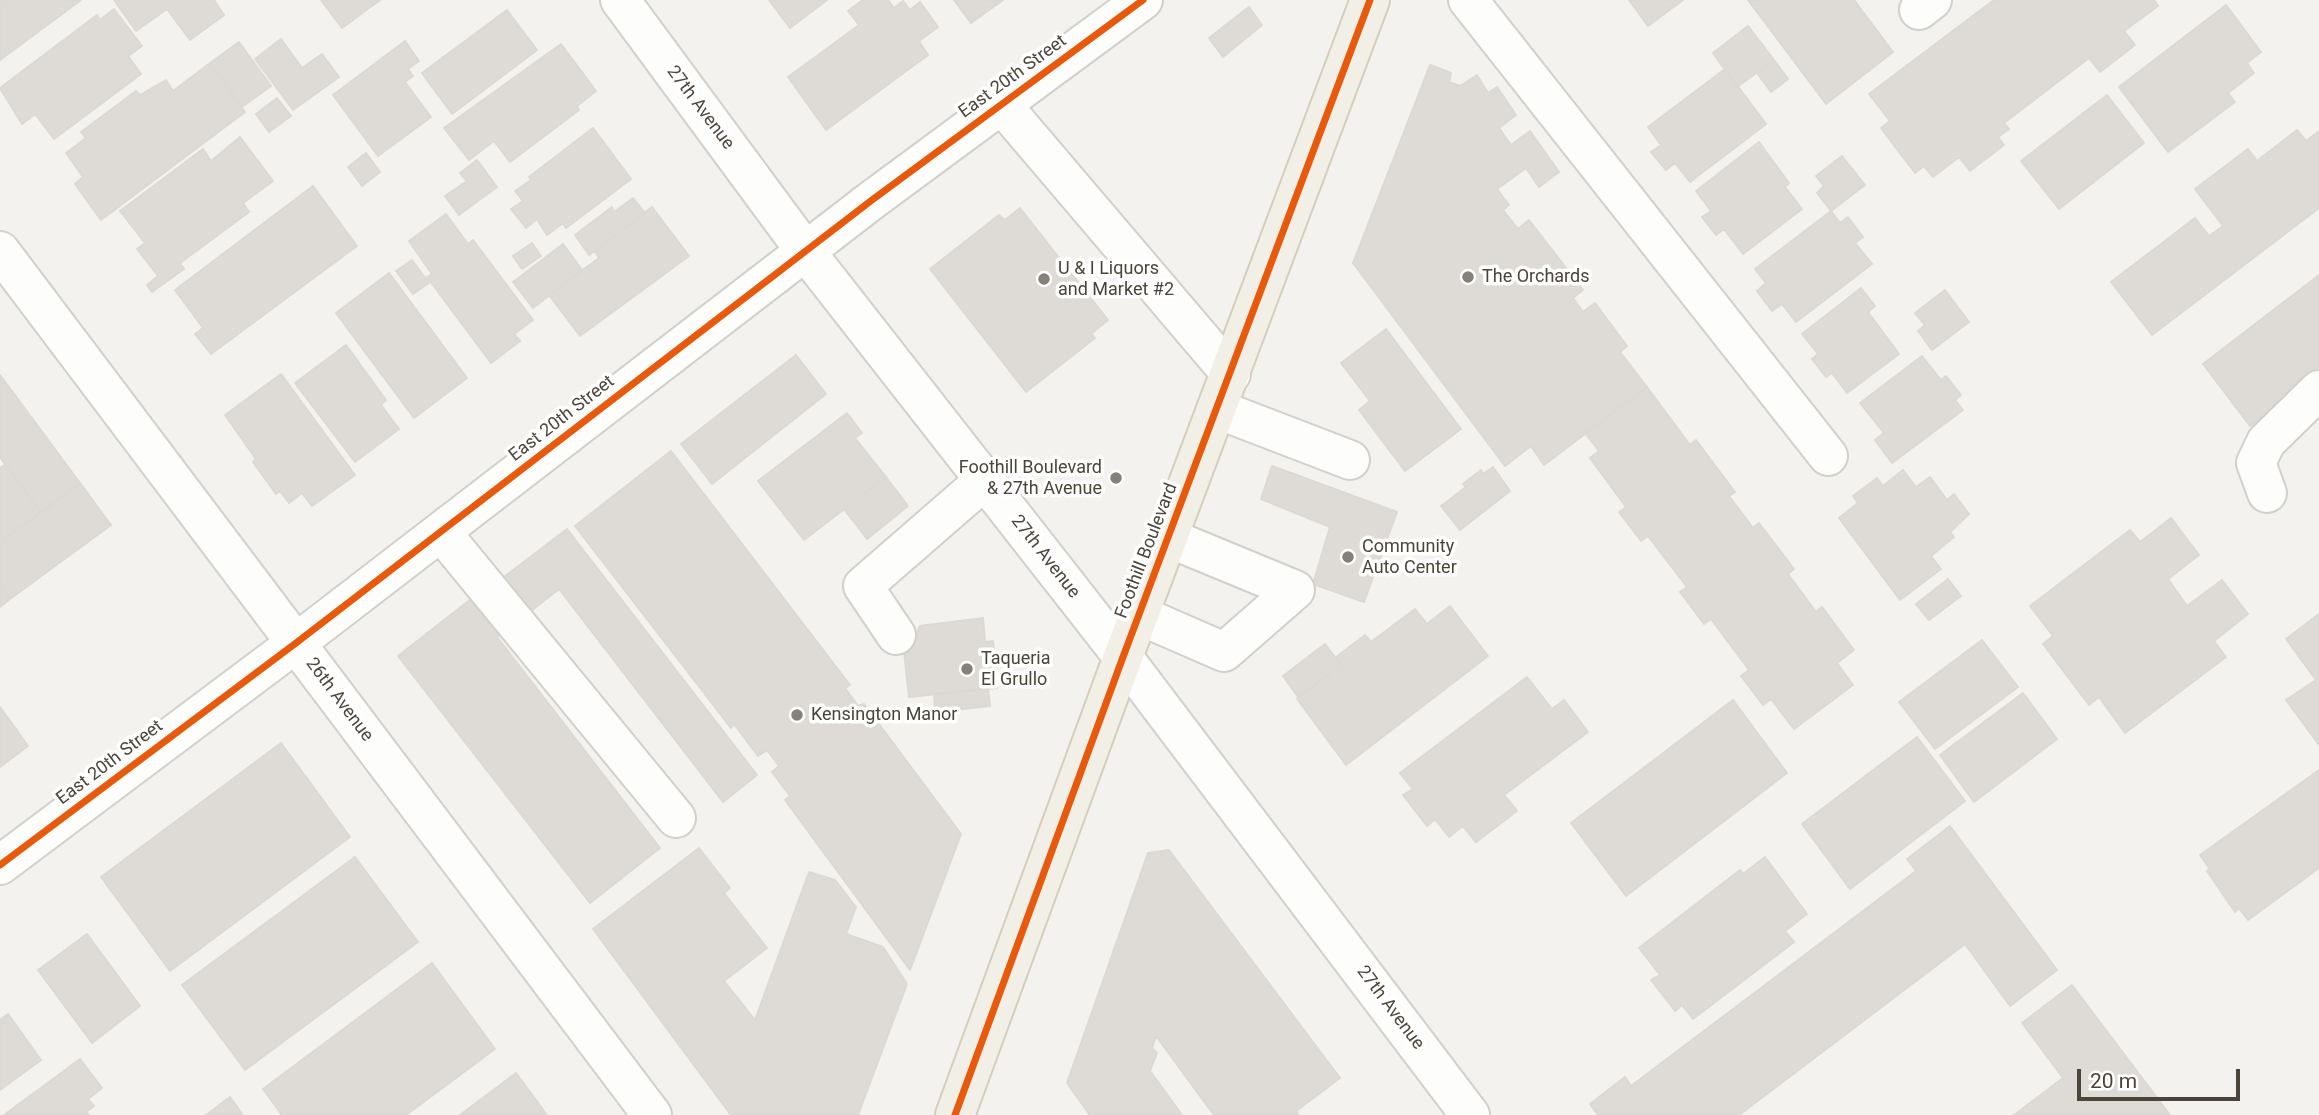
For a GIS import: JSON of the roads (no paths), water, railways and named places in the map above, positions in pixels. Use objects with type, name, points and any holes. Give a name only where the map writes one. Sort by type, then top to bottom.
[{"type":"main road","name":"Foothill Boulevard","points":[[955,1115],[1123,657],[1370,0]]},
{"type":"street","name":"27th Avenue","points":[[620,0],[806,252],[1123,657],[1470,1115]]},
{"type":"street","name":"East 20th Street","points":[[0,865],[296,643],[806,252],[1143,0]]},
{"type":"street","points":[[1468,0],[1828,456]]},
{"type":"street","points":[[1002,105],[1231,374]]},
{"type":"street","name":"26th Avenue","points":[[0,251],[652,1115]]},
{"type":"street","points":[[2267,493],[2256,463],[2266,442],[2319,390]]},
{"type":"street","points":[[1217,410],[1350,460]]},
{"type":"street","points":[[896,635],[863,586],[985,480]]},
{"type":"street","points":[[441,532],[676,818]]},
{"type":"street","points":[[1139,615],[1224,652],[1295,590],[1169,538]]},
{"type":"place","name":"The Orchards","points":[[1468,277]]},
{"type":"place","name":"U & I Liquors and Market #2","points":[[1044,279]]},
{"type":"place","name":"Foothill Boulevard & 27th Avenue","points":[[1116,478]]},
{"type":"place","name":"Community Auto Center","points":[[1348,557]]},
{"type":"place","name":"Taqueria El Grullo","points":[[967,669]]},
{"type":"place","name":"Kensington Manor","points":[[797,715]]}]
